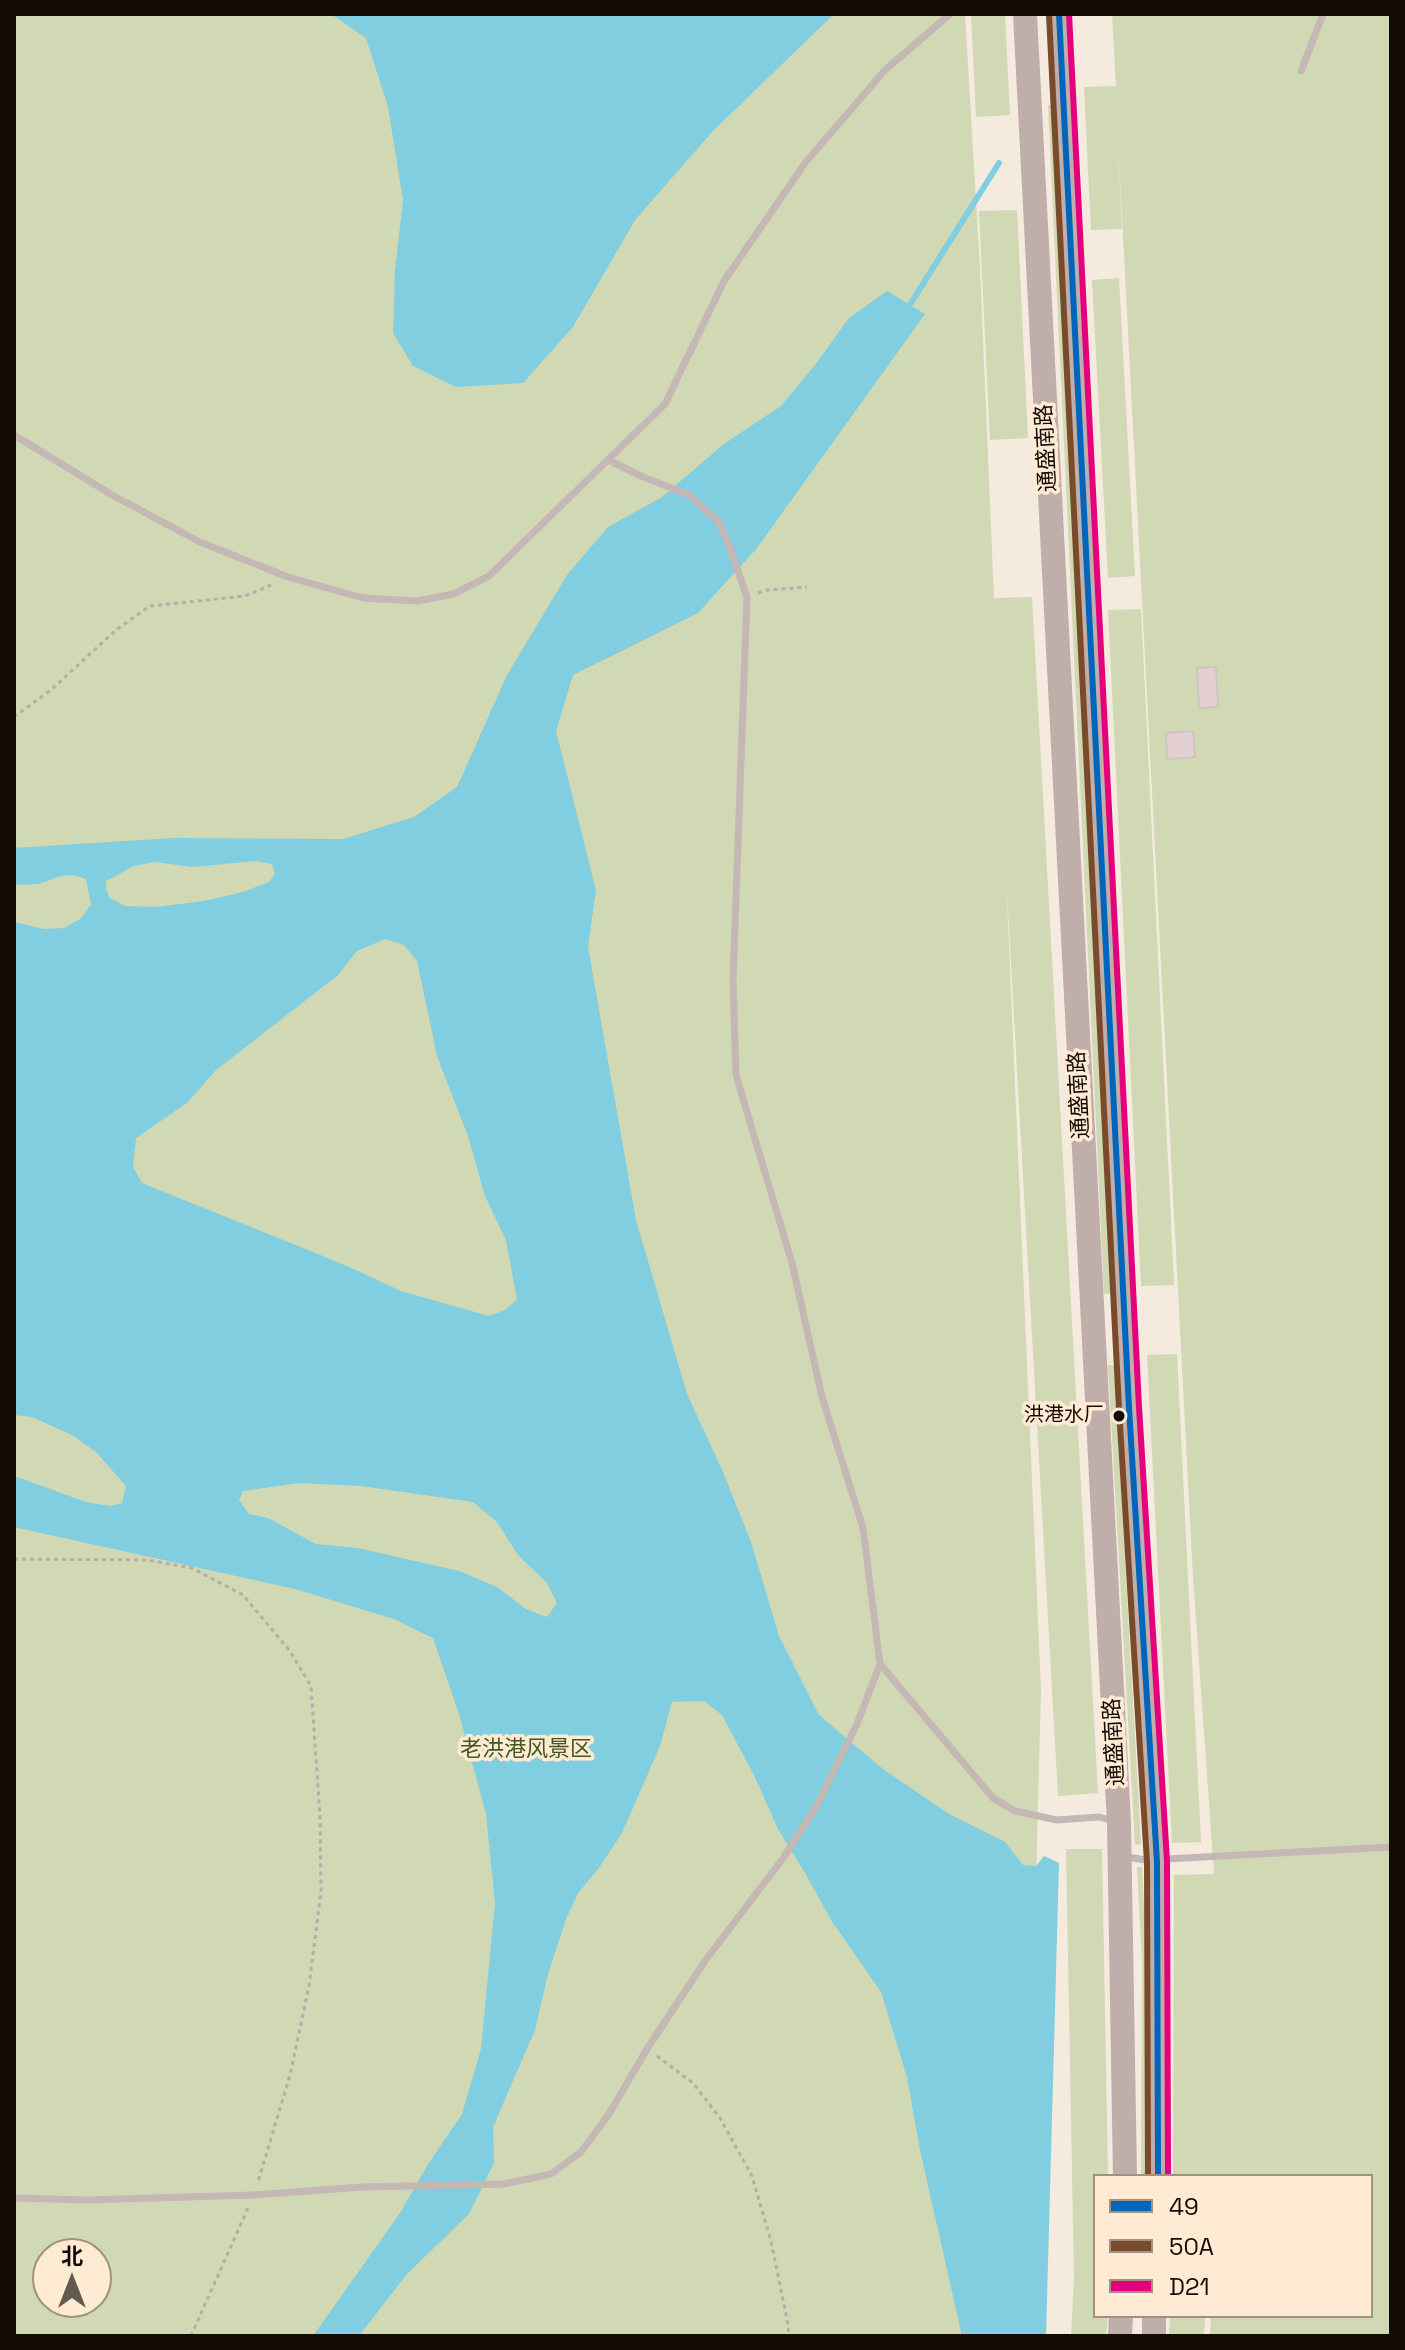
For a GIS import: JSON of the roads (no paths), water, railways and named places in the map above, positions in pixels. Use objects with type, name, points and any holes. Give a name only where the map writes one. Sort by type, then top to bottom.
[{"type":"main road","name":"通盛南路","points":[[1025,14],[1119,1823],[1125,2174]]},
{"type":"main road","name":"通盛南路","points":[[1059,14],[1129,1408],[1157,1862],[1158,2174]]},
{"type":"lane","points":[[14,435],[114,496],[200,542],[288,577],[363,598],[418,601],[453,594],[489,576],[665,404],[724,281],[805,163],[885,70],[950,14]]},
{"type":"lane","points":[[1301,71],[1323,14]]},
{"type":"lane","points":[[14,2198],[86,2200],[504,2184],[551,2174],[581,2152],[609,2114],[705,1961],[784,1857],[817,1805],[857,1724],[880,1664],[863,1528],[822,1397],[792,1263],[736,1075],[733,980],[747,597],[718,521],[689,495],[608,460]]},
{"type":"lane","points":[[880,1664],[993,1798],[1015,1811],[1057,1820],[1099,1817],[1119,1823]]},
{"type":"lane","points":[[1120,1856],[1157,1862],[1166,1859],[1391,1847]]},
{"type":"water","points":[[331,14],[834,14],[712,132],[635,220],[573,327],[523,383],[456,387],[413,366],[393,333],[395,271],[403,200],[388,107],[366,38]]},
{"type":"water","points":[[887,291],[925,314],[757,548],[698,613],[573,675],[556,731],[596,890],[588,947],[636,1220],[687,1394],[751,1542],[779,1636],[819,1715],[883,1769],[949,1814],[1005,1842],[1023,1865],[1036,1866],[1044,1856],[1059,1863],[1046,2336],[962,2336],[920,2150],[907,2077],[881,1992],[831,1920],[778,1829],[722,1715],[704,1701],[672,1702],[660,1746],[622,1833],[578,1893],[566,1919],[548,1974],[535,2030],[493,2127],[494,2163],[469,2214],[406,2275],[359,2336],[313,2336],[400,2213],[462,2114],[481,2049],[495,1903],[486,1814],[459,1714],[433,1638],[394,1619],[295,1589],[14,1527],[14,1476],[86,1502],[110,1506],[122,1503],[126,1486],[96,1452],[72,1435],[32,1417],[14,1415],[14,922],[44,929],[64,928],[80,919],[91,905],[86,879],[74,875],[60,876],[39,884],[14,885],[14,848],[173,838],[343,839],[414,817],[457,787],[507,675],[567,575],[608,527],[662,497],[724,444],[781,406],[849,318]],"holes":[[[255,861],[272,864],[275,874],[269,882],[204,901],[157,907],[125,906],[110,898],[106,889],[106,881],[134,866],[155,862],[193,867]],[[385,939],[404,945],[417,961],[437,1056],[468,1136],[485,1196],[506,1240],[517,1300],[505,1310],[489,1316],[401,1291],[345,1265],[142,1183],[133,1167],[136,1138],[188,1102],[215,1071],[338,975],[357,951]],[[299,1483],[361,1486],[473,1502],[497,1522],[518,1555],[547,1583],[557,1603],[547,1617],[526,1609],[497,1587],[459,1571],[358,1548],[316,1544],[268,1518],[249,1514],[239,1500],[243,1491]]]},
{"type":"waterway","points":[[911,303],[999,163]]},
{"type":"place","name":"洪港水厂","points":[[1119,1416]]},
{"type":"park label","name":"老洪港风景区","points":[[526,1750]]}]
